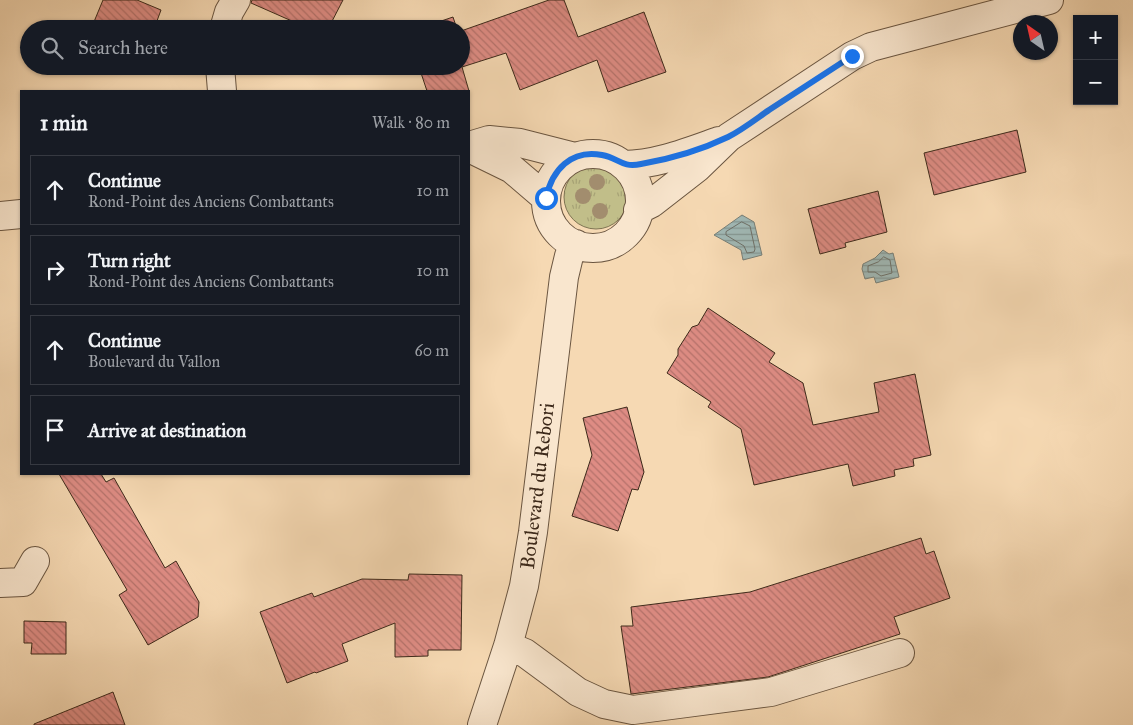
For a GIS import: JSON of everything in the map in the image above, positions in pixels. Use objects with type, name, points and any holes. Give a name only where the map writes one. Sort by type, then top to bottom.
[{"type":"street","points":[[227,20],[236,0]]},
{"type":"street","points":[[638,210],[652,203],[697,168],[729,137],[852,56],[871,47],[1049,0]]},
{"type":"street","points":[[221,75],[222,90]]},
{"type":"street","points":[[623,165],[639,165],[684,154],[729,137]]},
{"type":"street","points":[[470,147],[488,140],[520,142],[575,157]]},
{"type":"street","points":[[470,148],[512,169],[546,198]]},
{"type":"street","points":[[587,154],[600,154],[612,158],[623,165],[632,174],[640,198],[632,225],[622,238],[608,245],[591,248],[576,244],[563,237],[553,226],[547,213],[546,198],[548,185],[555,173],[575,157],[587,154]]},
{"type":"street","points":[[0,216],[20,214]]},
{"type":"street","name":"Boulevard du Rebori","points":[[482,725],[508,646],[524,586],[532,541],[564,277],[569,256],[576,244]]},
{"type":"street","points":[[0,583],[23,582],[34,561]]},
{"type":"street","points":[[508,646],[525,653],[578,692],[604,704],[634,710],[771,692],[900,653]]},
{"type":"green space","points":[[596,165],[614,170],[619,174],[623,179],[628,197],[623,215],[619,220],[614,224],[596,229],[578,224],[573,220],[569,215],[564,197],[569,179],[573,174],[578,170]]},
{"type":"water","points":[[742,215],[754,222],[762,255],[743,260],[741,250],[714,235]]},
{"type":"water","points":[[883,250],[889,254],[893,253],[899,277],[876,283],[874,277],[865,279],[862,269],[863,264],[875,258]]},
{"type":"building","points":[[103,0],[137,0],[161,10],[157,20],[95,20]]},
{"type":"building","points":[[252,0],[343,0],[333,20],[290,20],[251,3]]},
{"type":"building","points":[[549,0],[564,0],[578,37],[644,12],[666,72],[608,92],[597,60],[520,90],[506,53],[470,64],[470,28]]},
{"type":"building","points":[[422,75],[464,75],[469,90],[427,90]]},
{"type":"building","points":[[1017,130],[1026,172],[934,195],[924,153]]},
{"type":"building","points":[[878,191],[887,232],[845,243],[846,247],[820,254],[808,209]]},
{"type":"building","points":[[708,308],[775,353],[769,362],[803,383],[813,425],[879,412],[874,383],[915,374],[931,455],[913,459],[914,466],[894,470],[895,476],[853,486],[848,464],[754,485],[741,429],[708,407],[711,402],[667,373],[678,355],[678,349],[692,327],[698,325]]},
{"type":"building","points":[[627,407],[644,472],[638,490],[632,489],[618,531],[572,516],[592,455],[583,418]]},
{"type":"building","points":[[60,475],[102,475],[106,482],[114,478],[165,568],[176,561],[199,602],[198,617],[148,645],[119,595],[127,590]]},
{"type":"building","points":[[921,538],[926,554],[934,551],[950,598],[894,617],[900,634],[768,677],[631,694],[621,626],[633,626],[631,607],[750,592]]},
{"type":"building","points":[[409,574],[462,575],[461,650],[428,650],[428,656],[395,657],[395,623],[342,644],[348,661],[287,683],[260,612],[312,593],[314,597],[362,579],[408,580]]},
{"type":"building","points":[[24,621],[66,622],[66,654],[31,654],[32,643],[24,643]]},
{"type":"building","points":[[113,692],[125,725],[34,725],[34,724]]},
{"type":"route","points":[[546,198],[548,185],[555,173],[575,157],[587,154],[600,154],[612,158],[623,165],[639,165],[684,154],[729,137],[852,56]]}]
